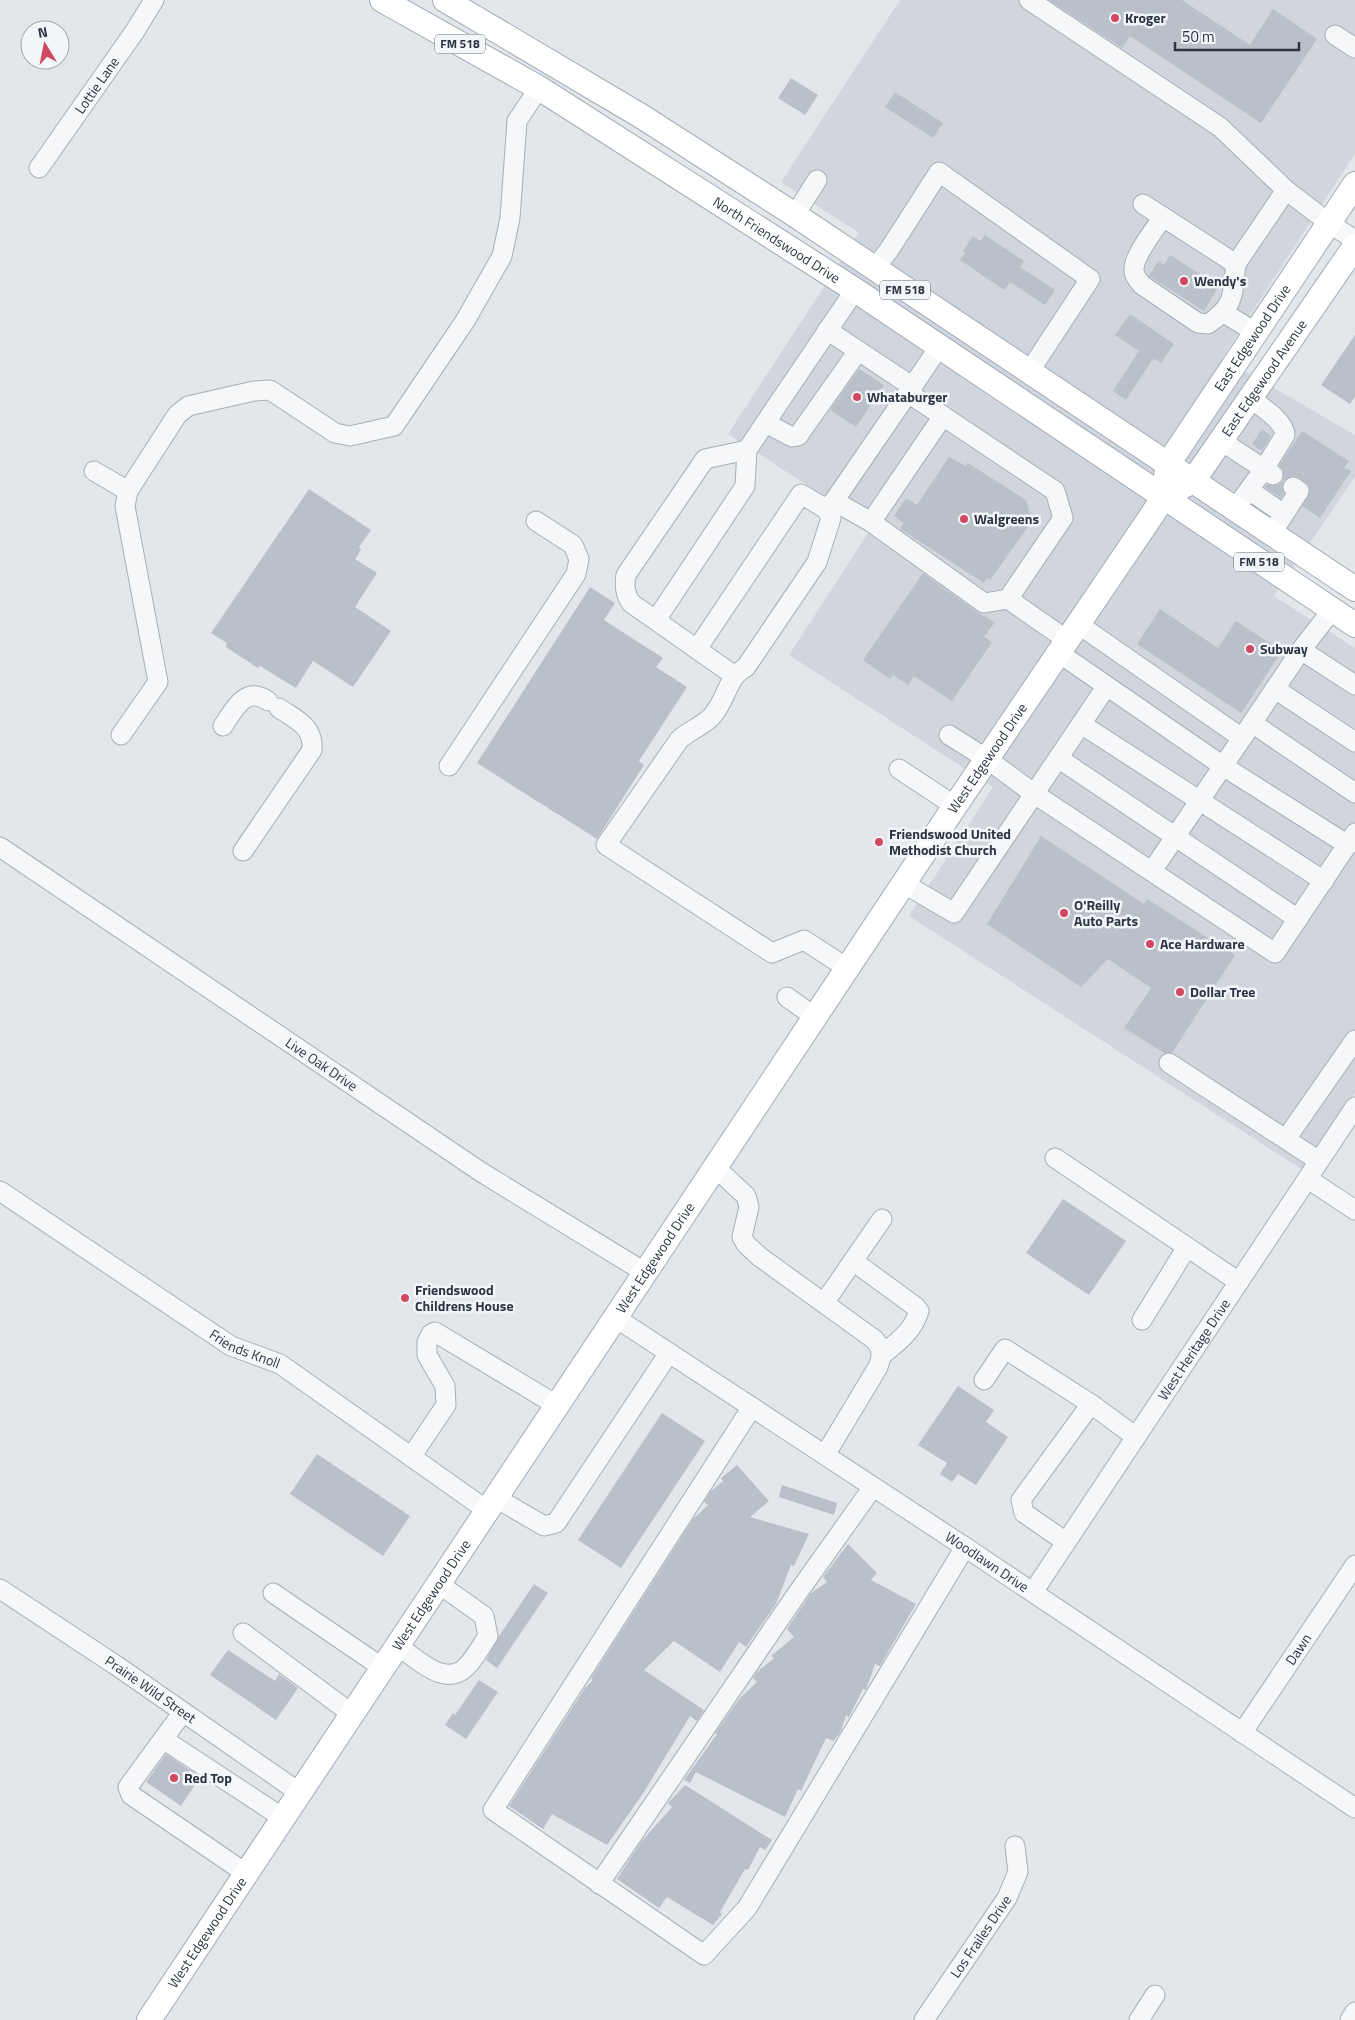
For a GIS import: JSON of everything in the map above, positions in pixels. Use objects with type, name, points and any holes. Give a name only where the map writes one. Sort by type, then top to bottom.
[{"type":"main road","name":"North Friendswood Drive","points":[[382,0],[539,88],[855,290],[1163,498]]},
{"type":"main road","name":"FM 518","points":[[445,0],[641,116],[795,215],[1193,481],[1242,499],[1278,524],[1355,588]]},
{"type":"main road","points":[[539,88],[555,64]]},
{"type":"main road","name":"East Edgewood Drive","points":[[1163,498],[1168,464],[1355,184]]},
{"type":"main road","name":"East Edgewood Avenue","points":[[1163,498],[1193,481],[1355,246]]},
{"type":"main road","points":[[855,290],[874,269]]},
{"type":"main road","name":"FM 518","points":[[1163,498],[1355,625]]},
{"type":"main road","name":"West Edgewood Drive","points":[[149,2020],[816,1018],[847,968],[1163,498]]},
{"type":"street","name":"Lottie Lane","points":[[39,168],[135,31],[154,0]]},
{"type":"street","points":[[1029,0],[1220,127],[1286,190],[1355,240]]},
{"type":"street","points":[[1335,35],[1355,48]]},
{"type":"street","points":[[121,735],[158,682],[125,506],[128,491],[177,415],[188,406],[254,391],[270,390],[335,433],[350,436],[394,426],[465,321],[502,256],[510,218],[516,121],[539,88]]},
{"type":"street","points":[[874,269],[890,250],[939,172],[1090,279],[1029,372]]},
{"type":"street","points":[[795,215],[817,180]]},
{"type":"street","points":[[1163,217],[1137,258],[1134,268],[1136,278],[1142,285],[1198,323],[1208,324],[1224,313],[1234,292],[1236,264],[1286,190]]},
{"type":"street","points":[[1143,204],[1236,264]]},
{"type":"street","points":[[656,620],[745,486],[747,450],[855,290]]},
{"type":"street","points":[[1224,313],[1255,332]]},
{"type":"street","points":[[697,649],[801,494],[871,522],[984,603],[1008,598],[1063,518],[1055,491],[943,416],[911,390],[827,330]]},
{"type":"street","points":[[847,968],[804,940],[772,953],[606,844],[678,740],[714,714],[734,676],[746,668],[817,562],[831,518],[830,505],[939,347]]},
{"type":"street","points":[[766,423],[792,437],[798,436],[858,351]]},
{"type":"street","points":[[1242,499],[1269,472],[1283,440],[1285,430],[1278,421],[1250,398]]},
{"type":"street","points":[[871,522],[943,416]]},
{"type":"street","points":[[1220,440],[1269,472]]},
{"type":"street","points":[[734,676],[631,603],[627,597],[624,585],[626,575],[705,459],[747,450]]},
{"type":"street","points":[[94,471],[128,491]]},
{"type":"street","points":[[1278,524],[1299,491],[1294,487]]},
{"type":"street","points":[[449,766],[576,574],[580,559],[573,545],[536,521]]},
{"type":"street","points":[[1008,598],[1068,639],[1247,731],[1355,793]]},
{"type":"street","points":[[1152,871],[1301,650],[1332,610]]},
{"type":"street","points":[[949,735],[1275,953],[1351,839],[1223,766],[1106,688],[1068,639]]},
{"type":"street","points":[[1301,650],[1355,685]]},
{"type":"street","points":[[904,883],[954,913],[1106,688]]},
{"type":"street","points":[[1275,689],[1355,742]]},
{"type":"street","points":[[223,726],[239,701],[247,697],[257,697],[274,705],[306,726],[313,742],[312,750],[243,851]]},
{"type":"street","points":[[1081,724],[1324,880]]},
{"type":"street","points":[[1058,758],[1298,919]]},
{"type":"street","points":[[899,769],[955,806]]},
{"type":"street","name":"Live Oak Drive","points":[[0,847],[481,1172],[646,1273]]},
{"type":"street","points":[[787,997],[816,1018]]},
{"type":"street","points":[[1286,1139],[1355,1040]]},
{"type":"street","points":[[1169,1064],[1319,1161]]},
{"type":"street","name":"West Heritage Drive","points":[[1033,1592],[1355,1107]]},
{"type":"street","points":[[1055,1158],[1239,1282]]},
{"type":"street","points":[[716,1168],[746,1196],[749,1207],[742,1237],[746,1244],[760,1257],[875,1340],[880,1345],[882,1355]]},
{"type":"street","points":[[1308,1179],[1355,1210]]},
{"type":"street","name":"Friends Knoll","points":[[0,1191],[231,1346],[280,1364],[411,1457],[492,1504],[544,1526],[556,1523],[669,1353]]},
{"type":"street","points":[[824,1303],[882,1219]]},
{"type":"street","points":[[1142,1320],[1187,1247]]},
{"type":"street","points":[[825,1456],[869,1385],[882,1355],[903,1338],[916,1322],[919,1312],[916,1307],[853,1261]]},
{"type":"street","name":"Woodlawn Drive","points":[[616,1318],[1033,1592],[1355,1808]]},
{"type":"street","points":[[411,1457],[446,1405],[445,1386],[427,1355],[427,1342],[431,1334],[435,1332],[558,1406]]},
{"type":"street","points":[[984,1380],[1005,1349],[1091,1404],[1136,1437]]},
{"type":"street","points":[[1066,1542],[1024,1513],[1021,1500],[1091,1404]]},
{"type":"street","points":[[752,1408],[493,1810],[704,1955],[747,1908],[965,1547]]},
{"type":"street","points":[[599,1884],[789,1606],[873,1487]]},
{"type":"street","name":"Dawn","points":[[1242,1733],[1355,1565]]},
{"type":"street","points":[[398,1646],[441,1675],[454,1676],[472,1660],[488,1636],[484,1616],[439,1584]]},
{"type":"street","name":"Prairie Wild Street","points":[[0,1589],[300,1793]]},
{"type":"street","points":[[273,1593],[383,1668]]},
{"type":"street","points":[[242,1633],[352,1714]]},
{"type":"street","points":[[183,1712],[128,1787],[131,1795],[246,1874]]},
{"type":"street","points":[[164,1739],[283,1818]]},
{"type":"street","name":"Los Frailes Drive","points":[[924,2020],[1007,1898],[1018,1872],[1015,1846]]},
{"type":"street","points":[[1139,2020],[1155,1996]]},
{"type":"street","points":[[1350,2020],[1355,2012]]},
{"type":"shaded area","points":[[900,0],[1355,0],[1355,154],[1222,358],[1355,435],[1355,477],[1274,596],[1355,648],[1355,1093],[1304,1171],[909,916],[993,787],[789,655],[872,527],[728,434],[859,233],[781,182]]},
{"type":"building","points":[[1049,0],[1182,0],[1250,45],[1273,9],[1317,39],[1261,123],[1130,36],[1122,48]]},
{"type":"building","points":[[791,78],[818,95],[805,115],[778,98]]},
{"type":"building","points":[[895,92],[943,123],[933,138],[885,107]]},
{"type":"building","points":[[985,235],[1024,261],[1020,267],[1055,290],[1045,305],[1010,282],[1004,290],[960,260],[965,253],[963,251],[973,236],[980,241]]},
{"type":"building","name":"Wendy's","points":[[1170,255],[1219,286],[1204,311],[1149,276],[1158,261],[1164,265]]},
{"type":"building","points":[[1130,314],[1174,344],[1161,363],[1155,359],[1152,360],[1126,400],[1113,391],[1139,351],[1115,335]]},
{"type":"building","points":[[1355,335],[1355,397],[1350,404],[1321,385]]},
{"type":"building","name":"Whataburger","points":[[859,369],[884,385],[856,427],[830,410]]},
{"type":"building","points":[[1262,429],[1271,436],[1262,451],[1252,444]]},
{"type":"building","points":[[1302,431],[1349,461],[1344,468],[1351,471],[1320,518],[1302,506],[1310,491],[1309,486],[1299,478],[1293,476],[1284,480],[1282,487],[1284,493],[1281,498],[1265,487],[1267,485],[1278,485],[1283,481],[1283,470],[1279,466]]},
{"type":"building","name":"Walgreens","points":[[949,457],[966,466],[968,463],[1026,500],[1032,521],[990,580],[988,578],[984,583],[900,529],[904,523],[894,516],[906,498],[917,505]]},
{"type":"building","points":[[309,489],[371,530],[359,547],[361,550],[355,559],[377,573],[355,607],[391,631],[353,687],[313,661],[296,688],[260,666],[258,668],[226,647],[227,643],[211,633]]},
{"type":"building","points":[[923,573],[977,612],[995,622],[984,637],[992,642],[952,701],[914,676],[908,685],[893,675],[890,679],[863,660]]},
{"type":"building","points":[[590,587],[615,603],[604,620],[663,658],[656,667],[687,687],[639,761],[644,765],[597,839],[477,763]]},
{"type":"building","points":[[1160,609],[1218,648],[1236,621],[1282,651],[1241,713],[1137,644]]},
{"type":"building","points":[[1041,836],[1144,904],[1147,899],[1235,955],[1172,1053],[1164,1053],[1124,1028],[1151,988],[1108,959],[1081,987],[987,924]]},
{"type":"building","points":[[1063,1199],[1126,1241],[1089,1295],[1026,1253]]},
{"type":"building","points":[[958,1386],[994,1410],[986,1422],[1008,1437],[976,1485],[958,1474],[952,1482],[940,1474],[947,1463],[918,1445]]},
{"type":"building","points":[[662,1413],[705,1441],[621,1568],[578,1540]]},
{"type":"building","points":[[317,1454],[410,1516],[383,1556],[290,1494]]},
{"type":"building","points":[[737,1465],[769,1501],[750,1517],[809,1534],[794,1566],[791,1565],[776,1604],[746,1647],[739,1642],[720,1672],[674,1641],[644,1670],[704,1710],[697,1721],[690,1716],[644,1792],[607,1845],[552,1814],[543,1829],[509,1806],[585,1688],[593,1680],[591,1678],[693,1519],[708,1505],[704,1502],[710,1492],[723,1481],[721,1478]]},
{"type":"building","points":[[782,1485],[837,1503],[834,1515],[779,1497]]},
{"type":"building","points":[[848,1544],[877,1573],[871,1580],[916,1604],[880,1666],[875,1664],[866,1690],[863,1689],[849,1717],[846,1715],[841,1731],[834,1741],[826,1738],[801,1791],[798,1789],[785,1817],[696,1772],[690,1783],[684,1780],[740,1698],[757,1682],[753,1678],[757,1672],[774,1658],[771,1656],[794,1637],[787,1629],[811,1593],[827,1582],[823,1577]]},
{"type":"building","points":[[534,1584],[548,1593],[497,1668],[486,1660],[499,1636]]},
{"type":"building","points":[[228,1650],[275,1681],[279,1674],[298,1688],[276,1720],[210,1675]]},
{"type":"building","points":[[479,1680],[498,1692],[466,1739],[445,1725],[453,1713],[455,1715]]},
{"type":"building","name":"Red Top","points":[[166,1754],[200,1777],[181,1806],[146,1782]]},
{"type":"building","points":[[685,1785],[772,1840],[765,1850],[760,1847],[748,1870],[745,1869],[720,1912],[722,1914],[713,1925],[667,1897],[659,1908],[617,1879],[641,1842],[672,1807],[668,1803]]},
{"type":"place","name":"Kroger","points":[[1115,18]]},
{"type":"place","name":"Wendy's","points":[[1184,281]]},
{"type":"place","name":"Whataburger","points":[[857,397]]},
{"type":"place","name":"Walgreens","points":[[964,519]]},
{"type":"place","name":"Subway","points":[[1250,649]]},
{"type":"place","name":"Friendswood United Methodist Church","points":[[879,842]]},
{"type":"place","name":"O'Reilly Auto Parts","points":[[1064,913]]},
{"type":"place","name":"Ace Hardware","points":[[1150,944]]},
{"type":"place","name":"Dollar Tree","points":[[1180,992]]},
{"type":"place","name":"Friendswood Childrens House","points":[[405,1298]]},
{"type":"place","name":"Red Top","points":[[174,1778]]}]
